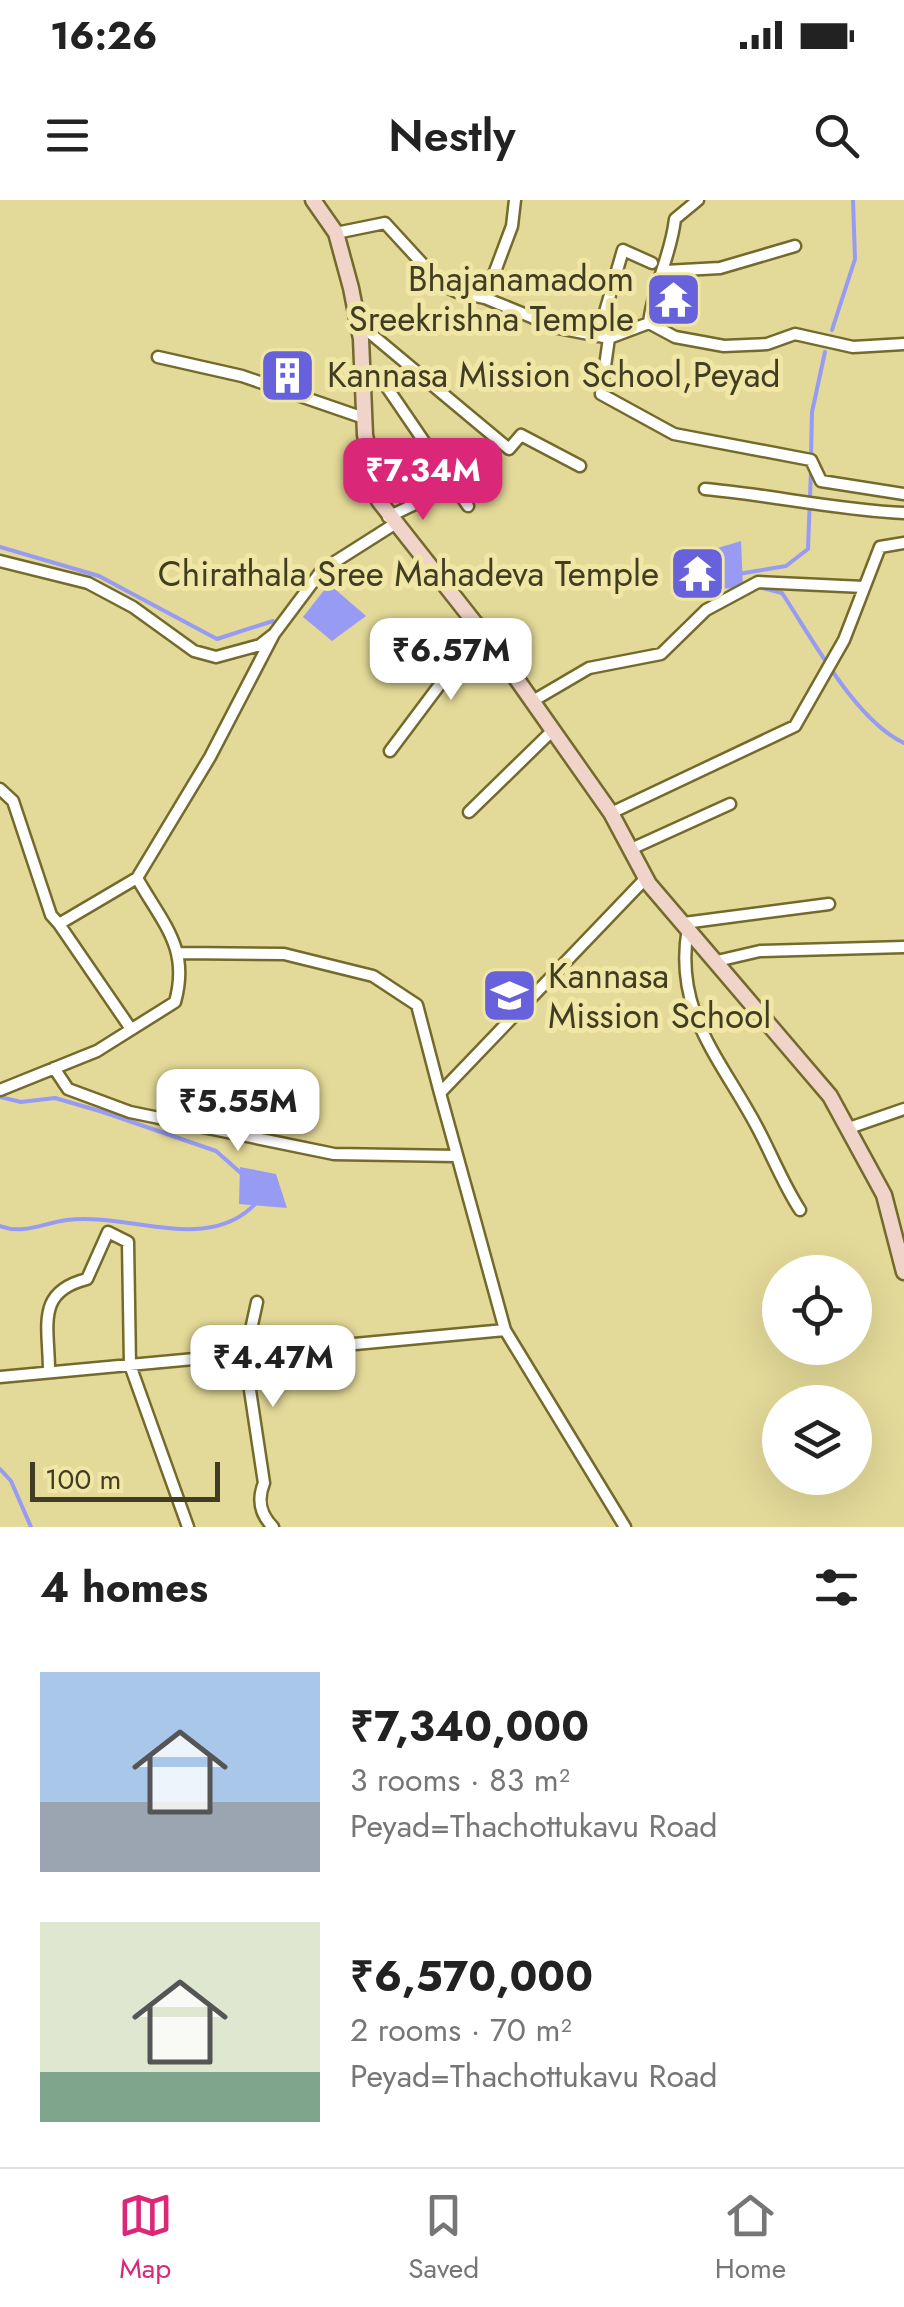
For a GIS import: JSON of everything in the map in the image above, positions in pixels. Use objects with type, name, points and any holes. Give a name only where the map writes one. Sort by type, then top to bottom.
[{"type":"main road","points":[[313,200],[336,233],[358,322],[364,418],[379,501],[480,630],[611,813],[646,878],[830,1096],[884,1196],[904,1272]]},
{"type":"street","points":[[490,300],[516,200]]},
{"type":"street","points":[[649,323],[675,219],[698,200]]},
{"type":"street","points":[[336,233],[385,224],[442,284],[558,328],[603,337],[649,323],[675,337],[724,346],[768,344],[796,334],[853,347],[904,344]]},
{"type":"street","points":[[665,271],[720,268],[794,246]]},
{"type":"street","points":[[652,263],[623,250],[603,337],[601,394],[674,434],[811,460],[821,480],[904,494]]},
{"type":"street","points":[[358,322],[510,449],[521,435],[580,466]]},
{"type":"street","points":[[158,357],[242,376],[364,418]]},
{"type":"street","points":[[362,371],[382,380],[468,506]]},
{"type":"street","points":[[705,490],[802,499],[854,511],[904,513]]},
{"type":"street","points":[[59,924],[137,878],[210,757],[274,634],[322,570],[440,492]]},
{"type":"street","points":[[611,813],[795,726],[824,682],[880,547],[904,543]]},
{"type":"street","points":[[0,561],[88,584],[206,656],[229,655],[260,644],[274,634]]},
{"type":"street","points":[[532,702],[589,668],[661,654],[706,610],[758,582],[864,587]]},
{"type":"street","points":[[390,751],[480,630]]},
{"type":"street","points":[[469,812],[552,732]]},
{"type":"street","points":[[0,788],[13,801],[51,914],[131,1029]]},
{"type":"street","points":[[630,849],[730,804]]},
{"type":"street","points":[[1,1090],[96,1051],[174,1002],[183,974],[179,953],[137,878]]},
{"type":"street","points":[[440,1093],[646,878]]},
{"type":"street","points":[[800,1210],[756,1124],[718,1067],[684,980],[686,925],[829,904]]},
{"type":"street","points":[[717,961],[760,951],[904,947]]},
{"type":"street","points":[[179,953],[284,954],[373,976],[417,1005],[505,1330],[625,1527]]},
{"type":"street","points":[[54,1068],[68,1089],[130,1112],[334,1154],[457,1156]]},
{"type":"street","points":[[849,1128],[904,1109]]},
{"type":"street","points":[[49,1371],[52,1298],[61,1286],[87,1280],[108,1232],[128,1242],[130,1366],[188,1527]]},
{"type":"street","points":[[257,1302],[245,1357],[264,1483],[259,1495],[262,1517],[273,1527]]},
{"type":"street","points":[[0,1377],[245,1357],[386,1338],[505,1330]]},
{"type":"water","points":[[741,541],[743,588],[712,589],[711,550]]},
{"type":"water","points":[[329,584],[366,616],[332,641],[303,617]]},
{"type":"water","points":[[240,1167],[276,1174],[287,1208],[239,1204]]},
{"type":"waterway","points":[[832,330],[855,259],[853,200]]},
{"type":"waterway","points":[[811,456],[812,412],[825,352]]},
{"type":"waterway","points":[[738,574],[786,566],[808,549],[811,470]]},
{"type":"waterway","points":[[0,547],[99,576],[217,639],[273,621]]},
{"type":"waterway","points":[[755,586],[782,593],[852,697],[886,732],[904,743]]},
{"type":"waterway","points":[[0,1097],[21,1102],[55,1098],[103,1112],[216,1151],[242,1174]]},
{"type":"waterway","points":[[0,1226],[25,1229],[91,1219],[193,1229],[217,1226],[239,1217],[258,1201]]},
{"type":"waterway","points":[[0,1469],[11,1481],[31,1527]]},
{"type":"place","name":"Bhajanamadom Sreekrishna Temple","points":[[673,299]]},
{"type":"place","name":"Kannasa Mission School,Peyad","points":[[288,375]]},
{"type":"place","name":"Chirathala Sree Mahadeva Temple","points":[[698,574]]},
{"type":"place","name":"Kannasa Mission School","points":[[509,996]]}]
